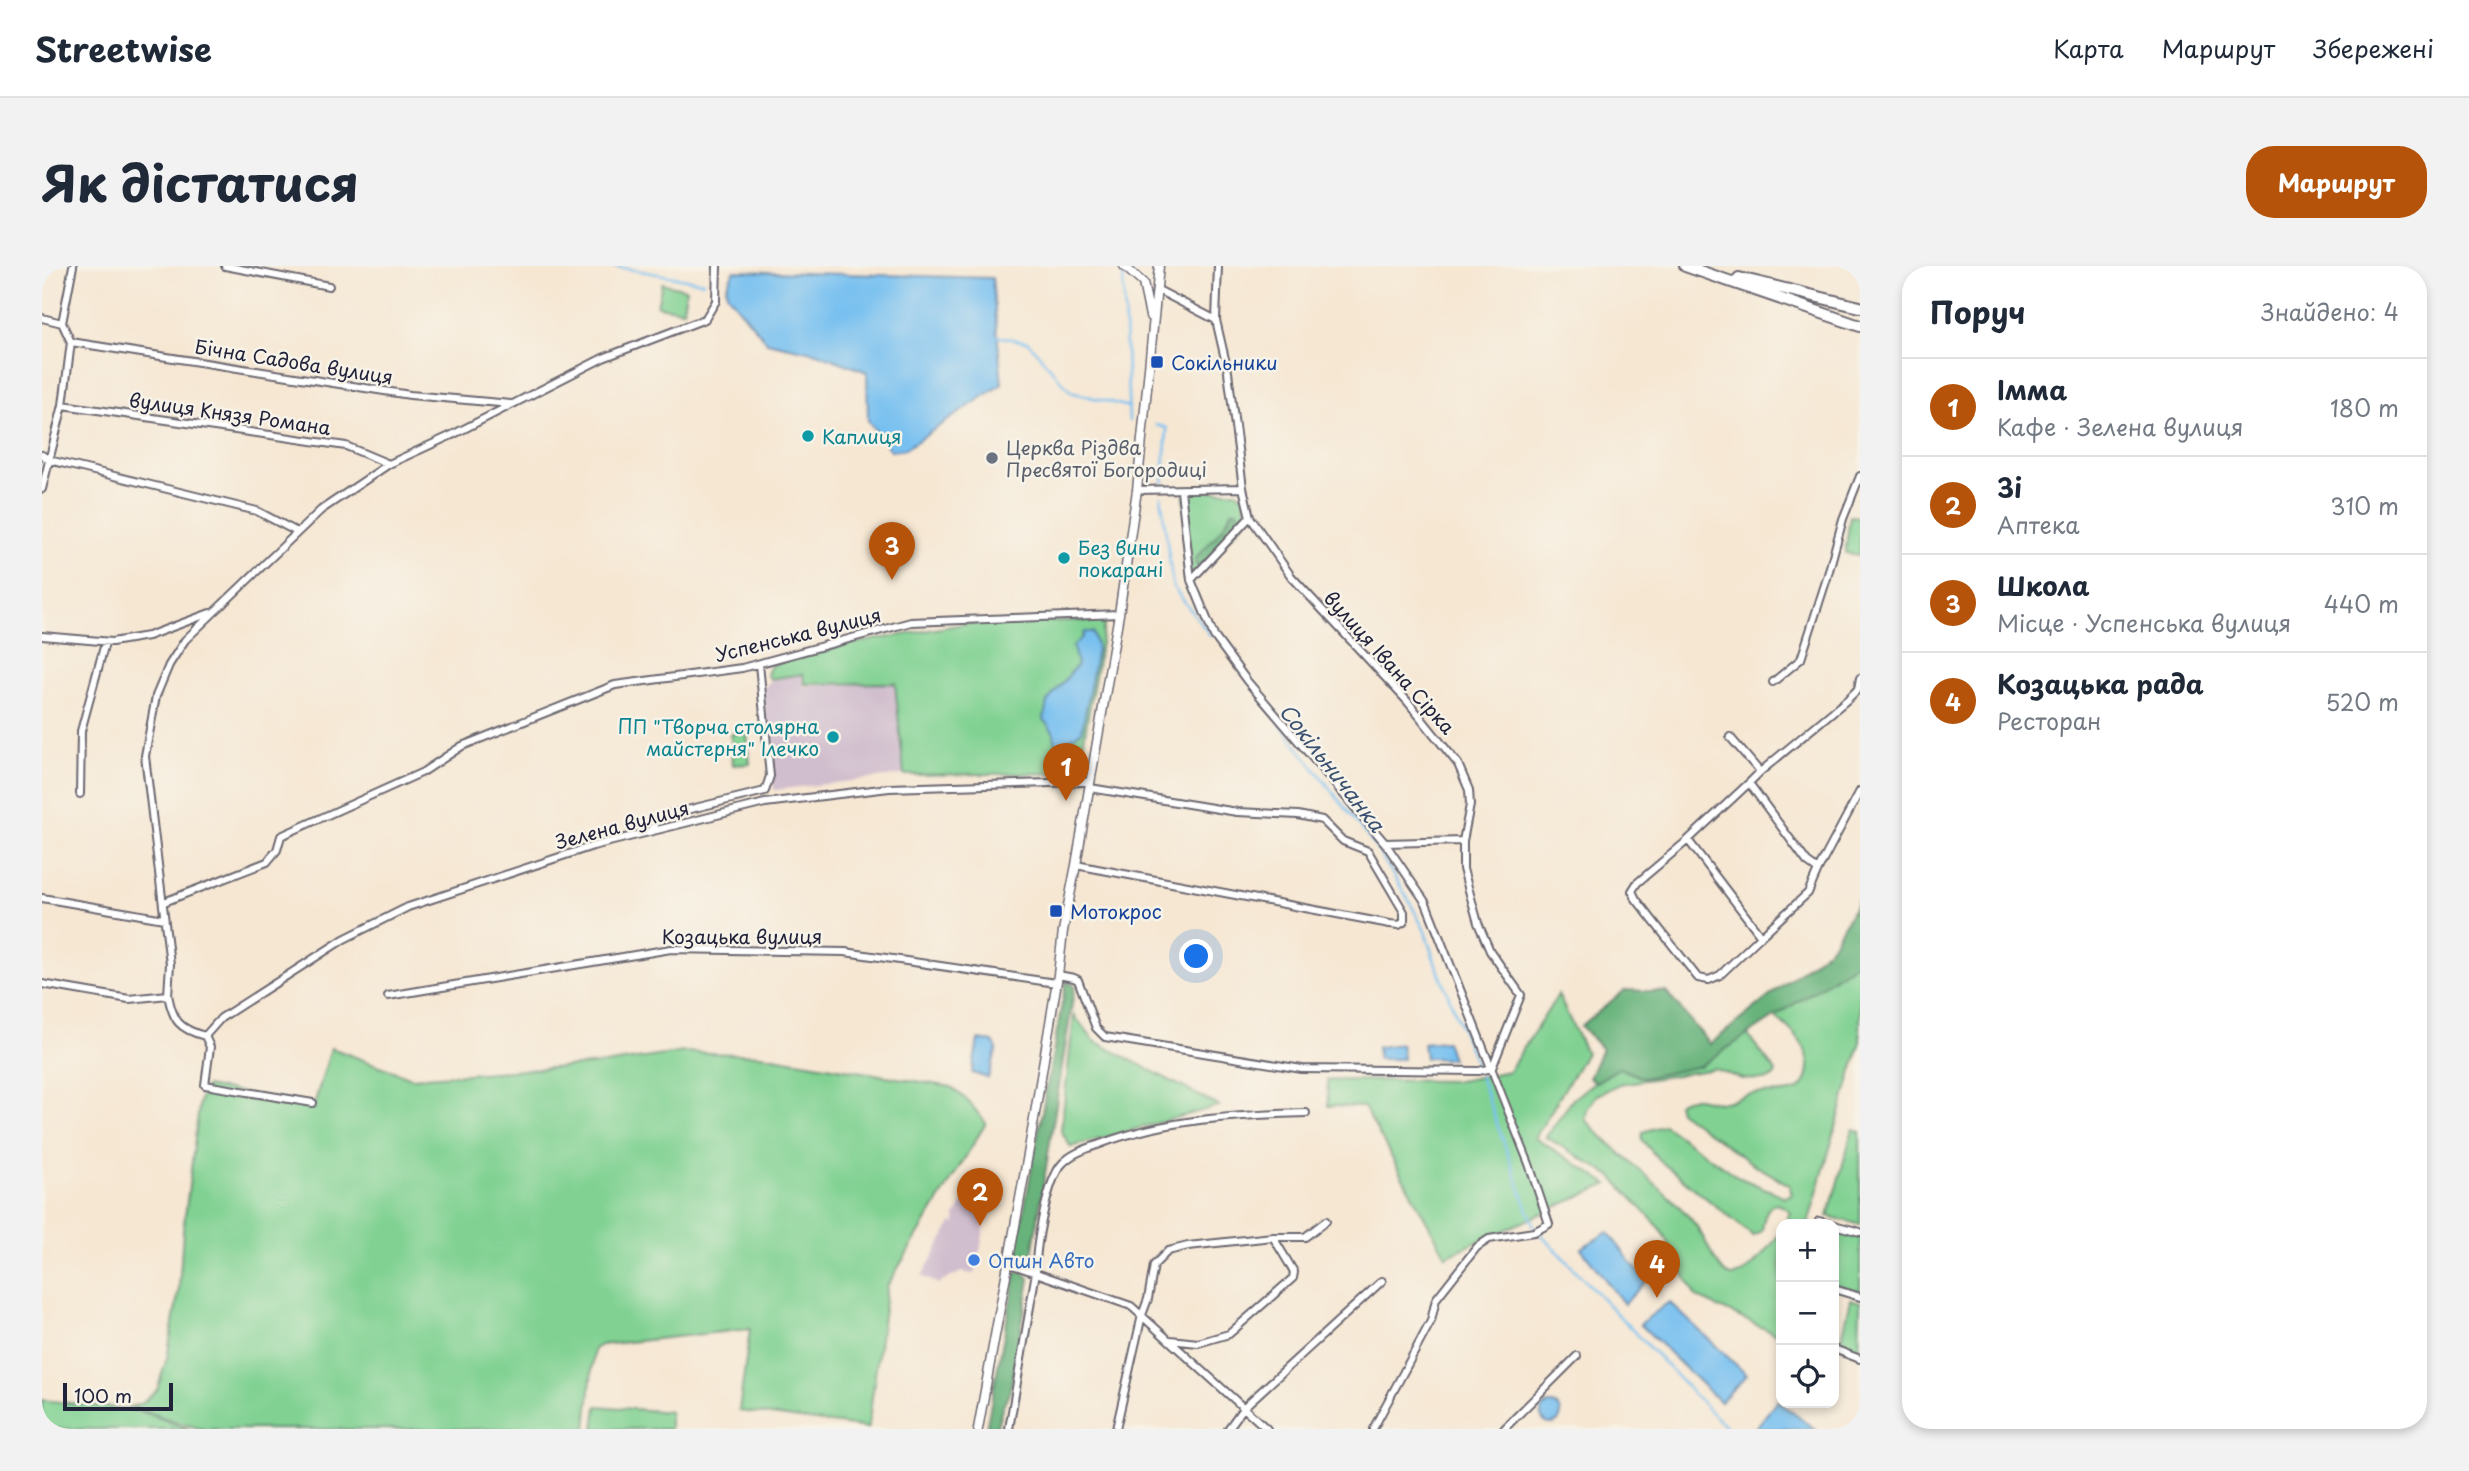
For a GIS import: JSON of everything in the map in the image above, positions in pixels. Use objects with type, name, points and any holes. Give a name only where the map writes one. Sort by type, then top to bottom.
[{"type":"highway","points":[[1687,266],[1860,307]]},
{"type":"highway","points":[[1687,266],[1860,326]]},
{"type":"main road","points":[[1124,266],[1143,283],[1152,325]]},
{"type":"main road","points":[[978,1429],[1119,614],[1137,490],[1159,266]]},
{"type":"street","points":[[42,489],[64,405],[71,342],[62,323],[73,266]]},
{"type":"street","points":[[225,266],[329,286]]},
{"type":"street","points":[[313,1103],[205,1085],[210,1047],[205,1036],[179,1025],[173,1016],[167,995],[170,964],[164,902],[145,766],[156,696],[169,665],[185,640],[321,510],[389,464],[603,358],[705,319],[716,301],[718,266]]},
{"type":"street","name":"вулиця Івана Сірка","points":[[1218,266],[1216,320],[1250,517],[1291,576],[1408,702],[1458,764],[1469,790],[1470,805],[1463,841],[1464,869],[1478,923],[1490,951],[1521,995],[1492,1068]]},
{"type":"street","points":[[1156,289],[1216,320]]},
{"type":"street","points":[[42,318],[62,323]]},
{"type":"street","name":"Бічна Садова вулиця","points":[[71,342],[410,395],[513,404]]},
{"type":"street","name":"вулиця Князя Романа","points":[[64,405],[346,446],[389,464]]},
{"type":"street","points":[[42,454],[49,460],[257,511],[297,532]]},
{"type":"street","points":[[1773,682],[1801,659],[1843,519],[1860,476]]},
{"type":"street","points":[[1137,490],[1243,488]]},
{"type":"street","points":[[1181,490],[1191,580],[1214,636],[1247,681],[1385,843],[1426,903],[1530,1164],[1549,1224],[1536,1231],[1489,1239],[1477,1247],[1436,1299],[1431,1321],[1373,1429]]},
{"type":"street","points":[[1191,580],[1250,517]]},
{"type":"street","points":[[42,636],[105,643],[148,636],[213,612]]},
{"type":"street","name":"Успенська вулиця","points":[[164,902],[267,862],[277,850],[281,836],[423,772],[462,746],[614,685],[759,664],[911,622],[1119,614]]},
{"type":"street","points":[[80,794],[81,731],[105,643]]},
{"type":"street","points":[[759,664],[770,776],[765,803]]},
{"type":"street","points":[[1860,679],[1858,689],[1848,699],[1760,772],[1688,840],[1637,883],[1633,891],[1636,899],[1698,978],[1709,981],[1720,975],[1808,893],[1860,791]]},
{"type":"street","points":[[1730,737],[1760,772]]},
{"type":"street","name":"Зелена вулиця","points":[[205,1036],[220,1018],[344,939],[408,907],[593,846],[765,803],[889,788],[1085,782],[1237,812],[1298,815],[1322,820],[1343,841],[1368,851],[1405,912],[1404,922],[1399,925],[1390,924],[1076,864]]},
{"type":"street","points":[[1749,783],[1807,862],[1818,870]]},
{"type":"street","points":[[649,832],[662,816],[765,792]]},
{"type":"street","points":[[1688,840],[1761,936]]},
{"type":"street","points":[[1385,843],[1463,841]]},
{"type":"street","points":[[42,898],[164,919]]},
{"type":"street","name":"Козацька вулиця","points":[[388,996],[671,949],[845,952],[1057,979]]},
{"type":"street","points":[[1057,979],[1078,980],[1096,1028],[1105,1037],[1302,1069],[1479,1071],[1492,1068]]},
{"type":"street","points":[[42,984],[129,999],[167,995]]},
{"type":"street","points":[[1009,1429],[1036,1272],[1036,1255],[1052,1178],[1061,1164],[1074,1154],[1126,1135],[1181,1122],[1238,1115],[1306,1114]]},
{"type":"street","points":[[1116,1429],[1154,1265],[1168,1251],[1188,1246],[1273,1237],[1305,1237],[1326,1221]]},
{"type":"street","points":[[1839,1226],[1860,1232]]},
{"type":"street","points":[[1170,1340],[1198,1343],[1229,1334],[1293,1278],[1294,1272],[1273,1237]]},
{"type":"street","points":[[1009,1261],[1131,1306],[1267,1429]]},
{"type":"street","points":[[1228,1429],[1244,1407],[1382,1282]]},
{"type":"street","points":[[1839,1291],[1860,1297]]},
{"type":"street","points":[[1839,1351],[1860,1359]]},
{"type":"street","points":[[1504,1429],[1577,1356]]},
{"type":"shaded area","points":[[802,675],[804,686],[895,683],[903,775],[774,790],[763,689],[771,680]]},
{"type":"shaded area","points":[[968,1195],[990,1200],[976,1270],[974,1274],[961,1272],[938,1284],[922,1276],[952,1223],[956,1224],[955,1216]]},
{"type":"green space","points":[[662,283],[686,289],[683,310],[657,306]]},
{"type":"green space","points":[[1189,491],[1235,491],[1243,496],[1247,514],[1244,523],[1196,573],[1191,573],[1184,494]]},
{"type":"green space","points":[[1233,510],[1237,510],[1241,518],[1235,529],[1198,567],[1195,559],[1222,529]]},
{"type":"green space","points":[[1850,516],[1860,517],[1860,555],[1845,553]]},
{"type":"green space","points":[[1105,620],[1078,773],[904,775],[895,683],[805,684],[803,674],[770,679],[767,674],[771,665],[845,645],[963,624]]},
{"type":"green space","points":[[747,732],[750,764],[733,765],[731,734]]},
{"type":"green space","points":[[1860,897],[1860,953],[1855,964],[1700,1066],[1643,1078],[1619,1068],[1596,1082],[1589,1078],[1602,1049],[1581,1026],[1625,990],[1666,992],[1710,1044],[1831,947]]},
{"type":"green space","points":[[1860,919],[1860,1044],[1809,1219],[1787,1219],[1790,1212],[1777,1204],[1773,1205],[1766,1212],[1762,1231],[1753,1236],[1659,1160],[1642,1140],[1643,1132],[1664,1125],[1738,1177],[1785,1197],[1792,1194],[1789,1185],[1750,1162],[1679,1111],[1677,1103],[1689,1098],[1724,1102],[1750,1094],[1788,1093],[1803,1086],[1809,1066],[1806,1051],[1791,1031],[1773,1015],[1744,1030],[1776,1072],[1774,1077],[1767,1080],[1742,1079],[1715,1069],[1619,1084],[1597,1095],[1587,1109],[1585,1119],[1669,1196],[1695,1224],[1716,1262],[1726,1274],[1731,1276],[1744,1272],[1776,1238],[1776,1334],[1696,1297],[1660,1228],[1611,1176],[1546,1137],[1573,1099],[1608,1071],[1663,1050],[1707,1050],[1836,954]]},
{"type":"green space","points":[[1066,982],[1075,985],[1031,1262],[1022,1259],[1017,1248]]},
{"type":"green space","points":[[1558,995],[1586,1053],[1535,1138],[1608,1184],[1446,1256],[1364,1107],[1328,1106],[1327,1080],[1459,1081],[1509,1071]]},
{"type":"green space","points":[[1074,1015],[1094,1041],[1219,1106],[1071,1147],[1061,1131]]},
{"type":"green space","points":[[331,1048],[412,1078],[604,1064],[684,1052],[761,1055],[951,1087],[969,1102],[986,1123],[887,1286],[868,1428],[739,1411],[750,1329],[601,1345],[594,1349],[586,1429],[203,1429],[130,1407],[142,1403],[157,1390],[167,1358],[179,1289],[183,1232],[200,1099],[206,1086],[314,1105]]},
{"type":"green space","points":[[1853,1129],[1860,1131],[1860,1225],[1828,1216]]},
{"type":"green space","points":[[1839,1231],[1860,1237],[1860,1291],[1839,1285]]},
{"type":"green space","points":[[1016,1272],[1023,1272],[1030,1279],[1010,1391],[996,1429],[986,1429]]},
{"type":"green space","points":[[1851,1299],[1860,1302],[1859,1353],[1840,1346]]},
{"type":"green space","points":[[42,1400],[126,1409],[149,1414],[189,1429],[42,1429]]},
{"type":"green space","points":[[597,1406],[670,1412],[670,1429],[594,1429]]},
{"type":"water","points":[[734,271],[992,278],[1002,384],[905,449],[891,451],[868,421],[867,372],[817,353],[767,342],[727,294],[726,287]]},
{"type":"water","points":[[1084,632],[1093,632],[1097,649],[1082,731],[1056,748],[1054,733],[1044,719],[1047,702],[1077,665],[1073,646],[1082,638]]},
{"type":"water","points":[[978,1040],[993,1042],[997,1049],[988,1078],[972,1073]]},
{"type":"water","points":[[1446,1041],[1452,1059],[1425,1058],[1423,1043]]},
{"type":"water","points":[[1401,1044],[1403,1059],[1378,1059],[1377,1047]]},
{"type":"water","points":[[1608,1232],[1646,1282],[1624,1304],[1581,1248]]},
{"type":"water","points":[[1669,1302],[1747,1375],[1720,1402],[1640,1324]]},
{"type":"water","points":[[1776,1402],[1776,1408],[1786,1408],[1815,1429],[1755,1429]]},
{"type":"water","points":[[1551,1404],[1558,1407],[1561,1414],[1558,1421],[1551,1424],[1544,1421],[1541,1414],[1544,1407]]},
{"type":"waterway","points":[[612,266],[703,282]]},
{"type":"waterway","points":[[1123,274],[1129,421]]},
{"type":"waterway","points":[[995,336],[1028,342],[1071,392],[1129,407]]},
{"type":"waterway","points":[[1156,425],[1167,428],[1163,484]]},
{"type":"waterway","name":"Сокільничанка","points":[[1161,496],[1173,587],[1211,636]]},
{"type":"waterway","name":"Сокільничанка","points":[[1280,724],[1377,849],[1407,897],[1425,931],[1477,1067]]},
{"type":"waterway","name":"Сокільничанка","points":[[1480,1076],[1534,1227],[1727,1429]]},
{"type":"place","name":"Сокільники","points":[[1157,362]]},
{"type":"place","name":"Каплиця","points":[[808,436]]},
{"type":"place","name":"Церква Різдва Пресвятої Богородиці","points":[[992,458]]},
{"type":"place","name":"Без вини покарані","points":[[1064,558]]},
{"type":"place","name":"Школа","points":[[892,580]]},
{"type":"place","name":"ПП \"Творча столярна майстерня\" Ілечко","points":[[833,737]]},
{"type":"place","name":"Імма","points":[[1066,801]]},
{"type":"place","name":"Мотокрос","points":[[1056,911]]},
{"type":"place","name":"3і","points":[[980,1226]]},
{"type":"place","name":"Опшн Авто","points":[[974,1260]]},
{"type":"place","name":"Козацька рада","points":[[1657,1298]]}]
